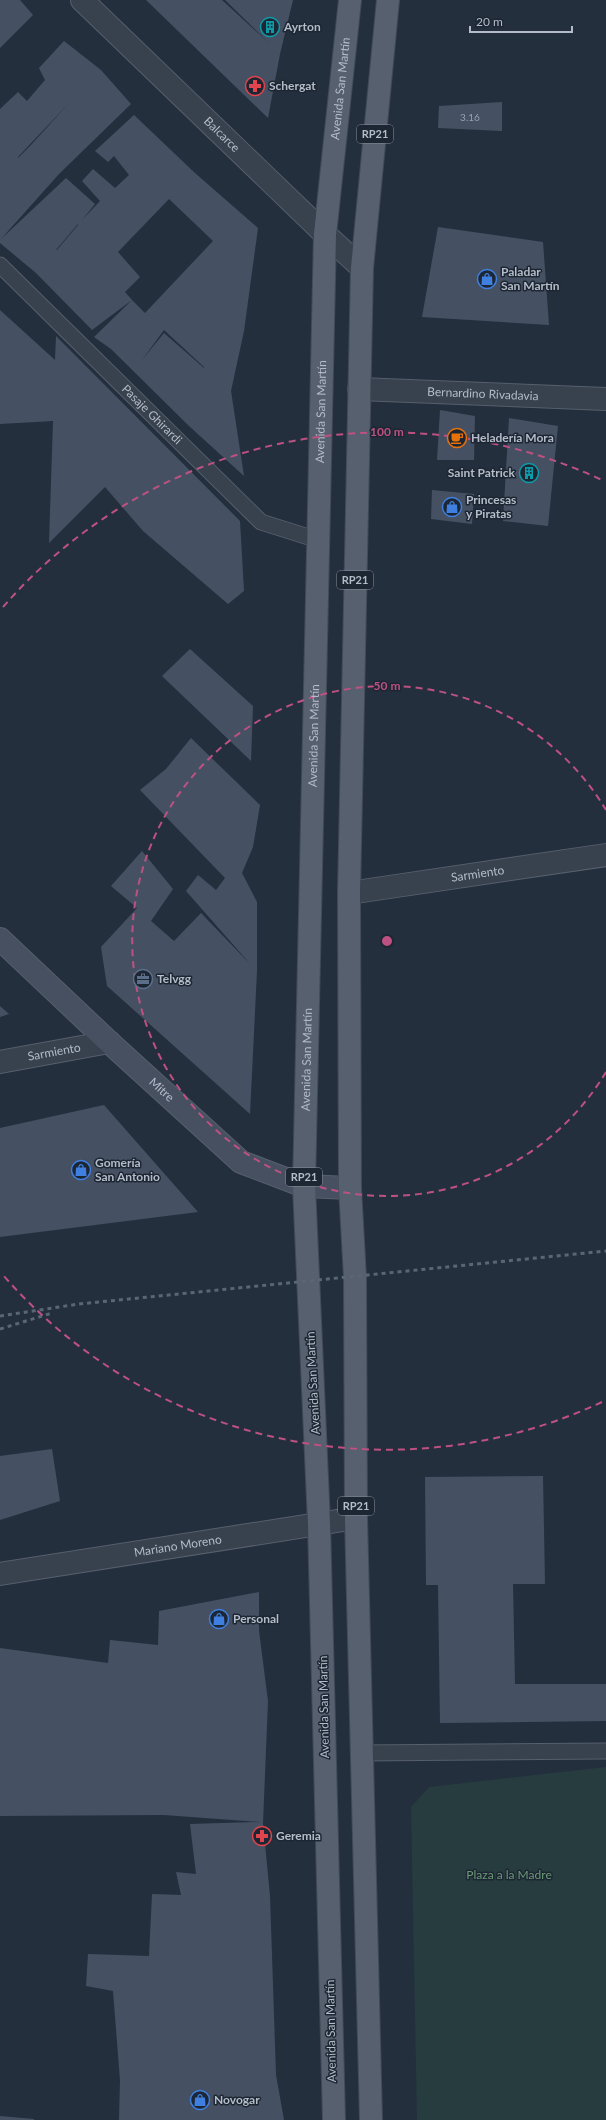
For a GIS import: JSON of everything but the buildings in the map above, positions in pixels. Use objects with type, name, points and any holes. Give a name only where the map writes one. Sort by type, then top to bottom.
[{"type":"main road","name":"Avenida San Martín","points":[[334,2120],[319,1523],[304,1186],[325,234],[350,0]]},
{"type":"main road","name":"RP21","points":[[371,2120],[356,1518],[354,1277],[350,1188],[349,893],[362,268],[388,0]]},
{"type":"street","name":"Balcarce","points":[[82,0],[362,268]]},
{"type":"street","name":"Bernardino Rivadavia","points":[[360,389],[606,398]]},
{"type":"street","name":"Sarmiento","points":[[349,893],[606,855]]},
{"type":"street","name":"Mitre","points":[[0,939],[109,1042],[241,1162],[304,1186],[350,1188]]},
{"type":"street","name":"Sarmiento","points":[[0,1062],[109,1042]]},
{"type":"street","name":"Mariano Moreno","points":[[0,1574],[356,1518]]},
{"type":"lane","name":"Pasaje Ghirardi","points":[[0,265],[261,522],[318,540]]},
{"type":"lane","points":[[361,1753],[606,1751]]},
{"type":"green space","name":"Plaza a la Madre","points":[[606,1767],[606,2120],[417,2120],[411,1807],[429,1787]]},
{"type":"railway","points":[[0,1316],[79,1304],[606,1251]]},
{"type":"railway","points":[[0,1329],[52,1313]]},
{"type":"place","name":"Ayrton","points":[[270,27]]},
{"type":"place","name":"Schergat","points":[[255,86]]},
{"type":"place","name":"Paladar San Martín","points":[[487,279]]},
{"type":"place","name":"Heladería Mora","points":[[457,438]]},
{"type":"place","name":"Saint Patrick","points":[[529,473]]},
{"type":"place","name":"Princesas y Piratas","points":[[452,507]]},
{"type":"place","name":"Telvgg","points":[[143,979]]},
{"type":"place","name":"Gomería San Antonio","points":[[81,1170]]},
{"type":"place","name":"Personal","points":[[219,1619]]},
{"type":"place","name":"Geremia","points":[[262,1836]]},
{"type":"place","name":"Novogar","points":[[200,2100]]}]
